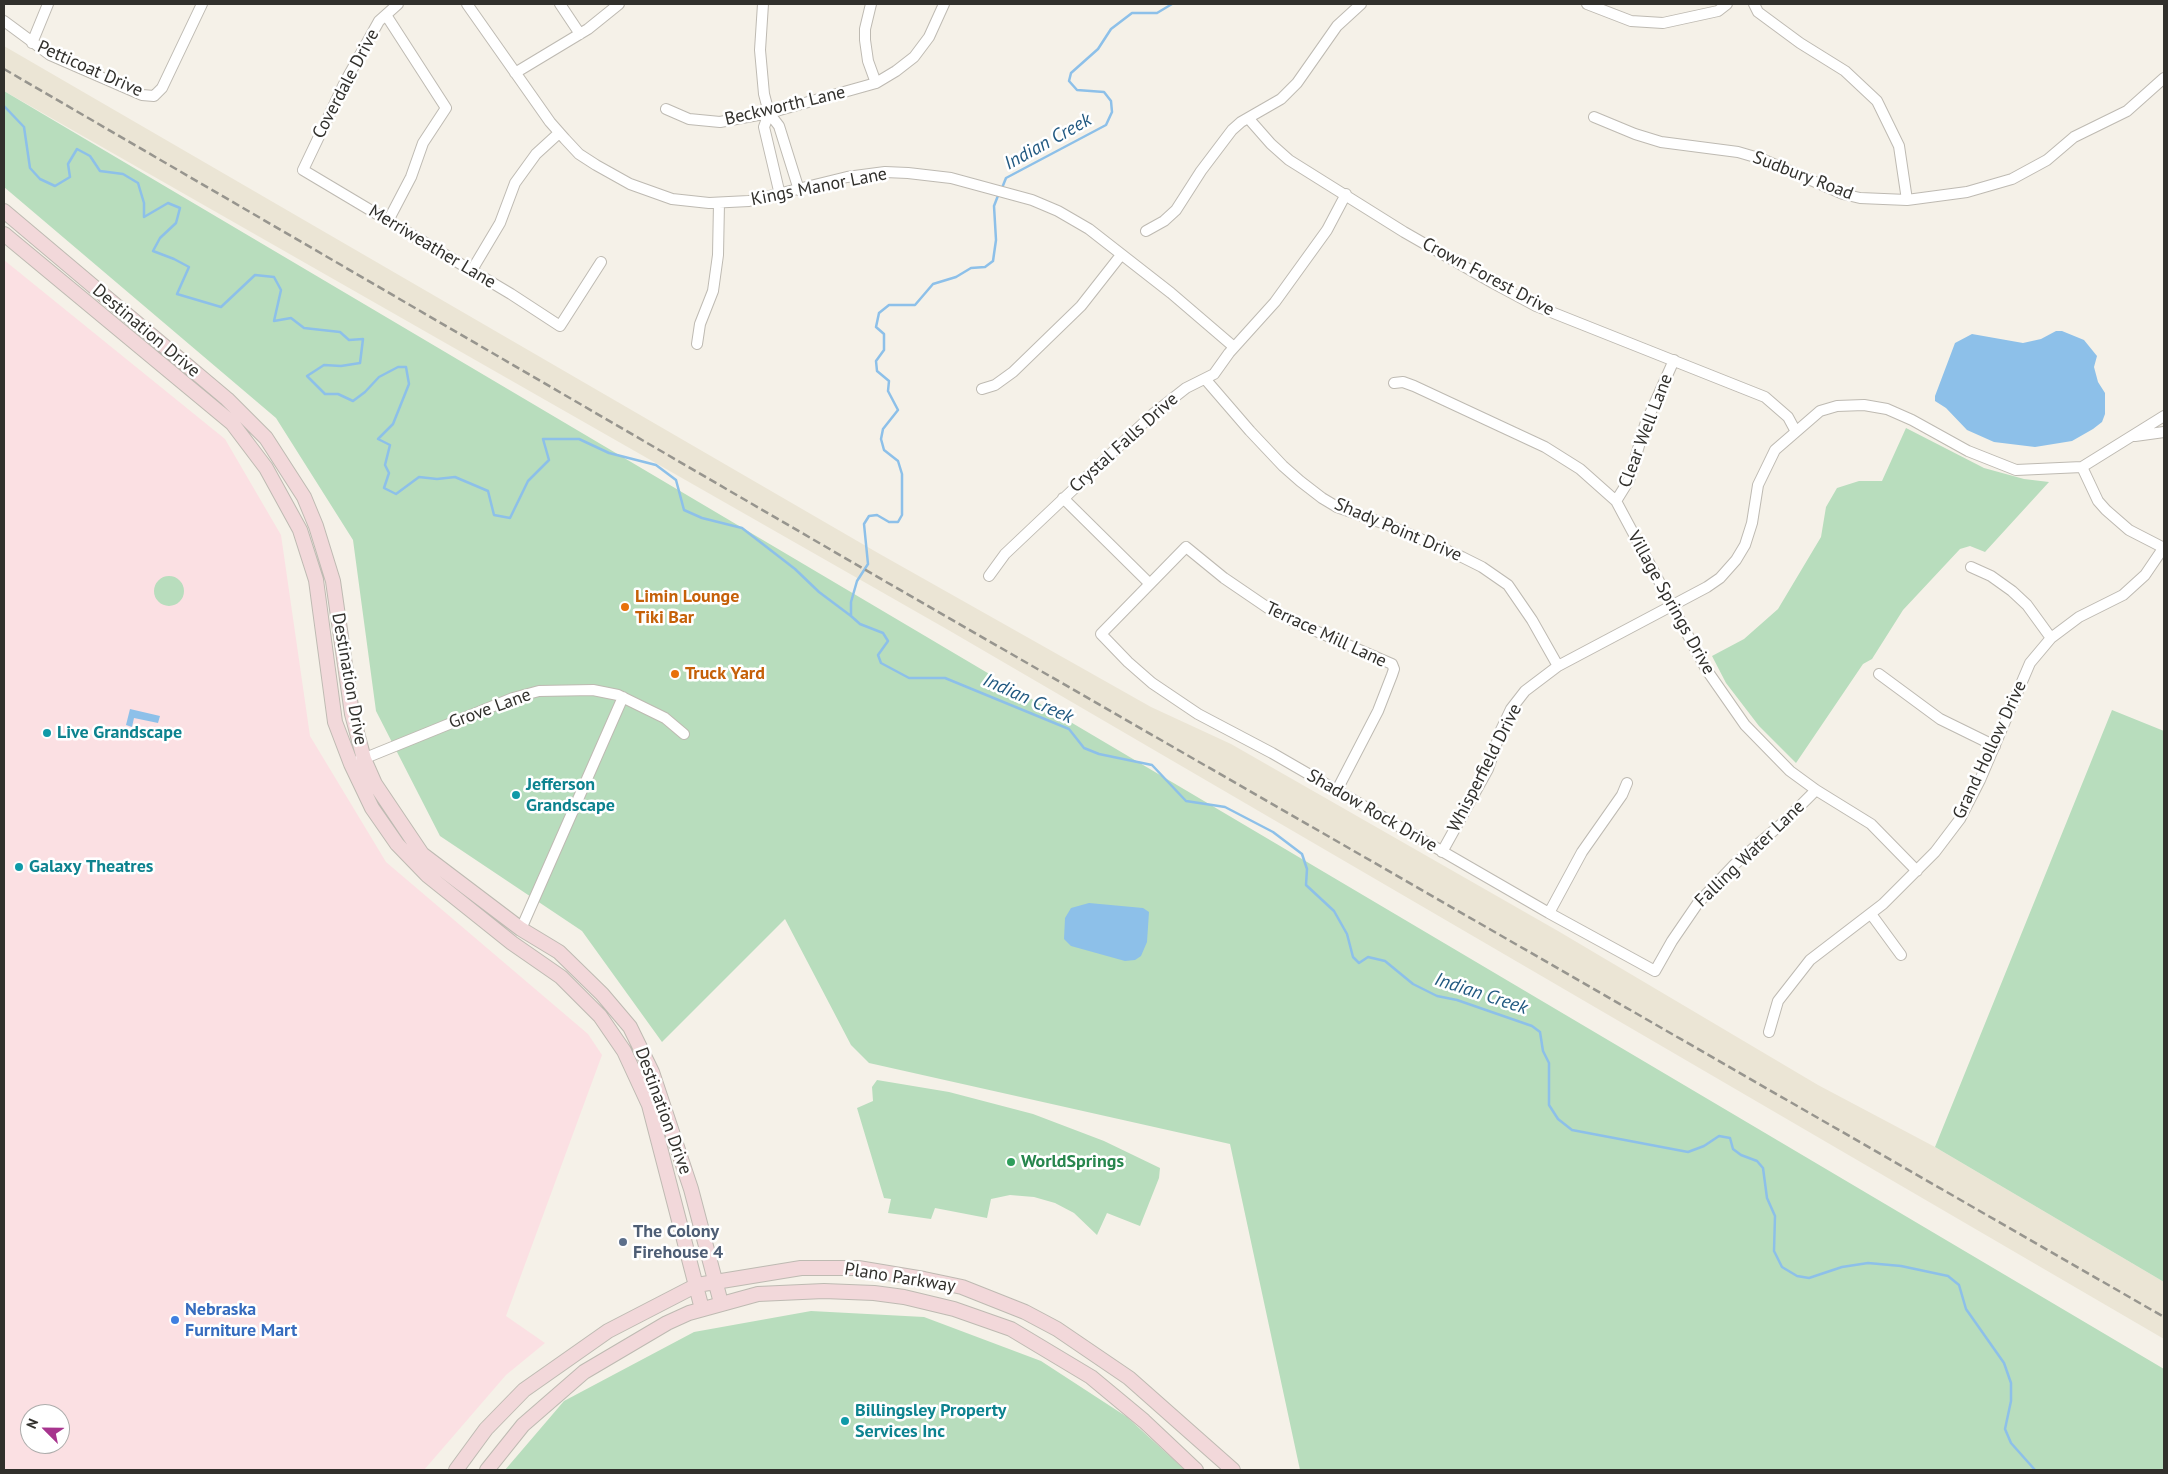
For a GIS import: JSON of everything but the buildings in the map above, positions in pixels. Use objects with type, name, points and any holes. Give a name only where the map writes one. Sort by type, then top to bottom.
[{"type":"street","points":[[32,43],[48,4]]},
{"type":"street","name":"Petticoat Drive","points":[[4,20],[32,43],[50,54],[142,95],[154,96],[162,88],[202,4]]},
{"type":"street","name":"Coverdale Drive","points":[[302,170],[345,82],[380,21],[398,4]]},
{"type":"street","name":"Kings Manor Lane","points":[[467,4],[559,133],[579,154],[630,184],[672,199],[719,203],[749,201],[780,195],[847,177],[885,172],[951,178],[1032,200],[1058,211],[1089,229],[1171,293],[1234,348]]},
{"type":"street","points":[[560,4],[580,34]]},
{"type":"street","points":[[515,73],[580,34],[619,4]]},
{"type":"street","points":[[764,4],[760,62],[769,113],[779,126],[799,190]]},
{"type":"street","points":[[871,4],[865,29],[868,61],[876,83]]},
{"type":"street","name":"Beckworth Lane","points":[[666,109],[689,119],[714,122],[769,113],[876,83],[896,72],[914,57],[929,37],[944,4]]},
{"type":"street","points":[[1146,231],[1164,221],[1176,210],[1219,145],[1237,126],[1289,91],[1316,58],[1337,26],[1361,4]]},
{"type":"street","points":[[1587,4],[1631,21],[1663,23],[1718,11],[1727,4]]},
{"type":"street","points":[[1754,4],[1758,12],[1800,43],[1845,71],[1877,101],[1898,146],[1907,200]]},
{"type":"street","points":[[386,15],[446,108],[423,143],[411,176],[388,221]]},
{"type":"street","name":"Sudbury Road","points":[[1594,117],[1635,134],[1661,142],[1738,152],[1762,159],[1843,194],[1860,198],[1907,200],[1967,192],[2012,179],[2047,160],[2074,137],[2126,111],[2164,78]]},
{"type":"street","points":[[769,113],[764,127],[780,195]]},
{"type":"street","name":"Crown Forest Drive","points":[[1249,119],[1271,144],[1290,160],[1404,232],[1516,296],[1556,314],[1765,397],[1788,417],[1795,430]]},
{"type":"street","points":[[472,270],[500,223],[515,184],[536,154],[559,133]]},
{"type":"street","name":"Merriweather Lane","points":[[302,170],[472,270],[560,326],[601,262]]},
{"type":"street","name":"Crystal Falls Drive","points":[[989,576],[1002,557],[1062,498],[1153,414],[1186,388],[1206,380],[1214,374],[1234,348],[1275,302],[1327,230],[1346,194]]},
{"type":"street","points":[[696,344],[700,324],[713,291],[718,256],[719,203]]},
{"type":"street","name":"Destination Drive","points":[[4,211],[227,399],[259,431],[304,497],[316,526],[333,581],[358,761],[372,808],[397,844],[427,875],[512,943],[561,978],[600,1016],[624,1051],[649,1105],[702,1309]]},
{"type":"street","name":"Destination Drive","points":[[4,234],[232,423],[266,468],[300,530],[316,580],[335,722],[358,761],[422,854],[522,929],[559,952],[602,994],[630,1027],[652,1072],[691,1189],[721,1303]]},
{"type":"street","points":[[982,389],[996,385],[1013,372],[1081,306],[1121,255]]},
{"type":"street","name":"Clear Well Lane","points":[[1616,501],[1629,480],[1644,425],[1674,360]]},
{"type":"street","name":"Shady Point Drive","points":[[1206,380],[1283,466],[1322,498],[1337,507],[1388,525],[1462,557],[1482,567],[1508,585],[1532,620],[1558,666]]},
{"type":"street","name":"Village Springs Drive","points":[[1394,383],[1403,382],[1414,386],[1558,454],[1580,469],[1616,501],[1706,669],[1745,725],[1790,771],[1816,790],[1871,824],[1918,871]]},
{"type":"street","name":"Whisperfield Drive","points":[[1442,852],[1488,769],[1501,730],[1511,709],[1532,684],[1558,666],[1673,606],[1720,578],[1736,560],[1752,523],[1758,485],[1766,465],[1775,450],[1795,430],[1820,411],[1836,406],[1873,405],[1912,420],[1968,451],[2016,470],[2082,467]]},
{"type":"street","points":[[2164,416],[2082,467],[2098,501],[2106,510],[2129,530],[2164,547]]},
{"type":"street","points":[[2132,436],[2164,432]]},
{"type":"street","points":[[1062,498],[1149,584]]},
{"type":"street","points":[[300,530],[316,526]]},
{"type":"street","name":"Terrace Mill Lane","points":[[1149,584],[1186,547],[1253,599],[1295,622],[1382,658],[1392,664],[1394,669],[1370,730],[1337,790]]},
{"type":"street","name":"Grand Hollow Drive","points":[[1769,1032],[1778,1001],[1810,960],[1871,914],[1918,871],[1960,820],[1995,746],[2030,663],[2051,638],[2079,617],[2123,595],[2145,575],[2164,547]]},
{"type":"street","points":[[1971,567],[1991,576],[2012,591],[2027,605],[2051,638]]},
{"type":"street","name":"Shadow Rock Drive","points":[[1149,584],[1102,634],[1128,662],[1172,697],[1549,913],[1656,971]]},
{"type":"street","points":[[1879,674],[1940,719],[1995,746]]},
{"type":"street","name":"Grove Lane","points":[[358,761],[513,698],[539,691],[593,690],[623,697],[665,718],[684,734]]},
{"type":"street","points":[[522,929],[623,697]]},
{"type":"street","points":[[1549,913],[1582,852],[1622,795],[1627,783]]},
{"type":"street","name":"Falling Water Lane","points":[[1656,971],[1672,941],[1698,903],[1735,864],[1786,820],[1816,790]]},
{"type":"street","points":[[1871,914],[1901,955]]},
{"type":"street","name":"Plano Parkway","points":[[456,1470],[486,1428],[524,1390],[608,1331],[697,1284],[801,1268],[858,1268],[962,1287],[1025,1312],[1057,1328],[1099,1355],[1136,1384],[1233,1470]]},
{"type":"street","name":"Plano Parkway","points":[[486,1470],[523,1425],[584,1372],[660,1326],[702,1309],[758,1294],[824,1291],[874,1293],[954,1309],[1011,1329],[1091,1378],[1144,1421],[1196,1470]]},
{"type":"shaded area","points":[[4,46],[878,553],[1151,707],[1231,744],[1558,931],[1818,1085],[1935,1147],[2164,1282],[2164,1339],[950,631],[4,91]]},
{"type":"shaded area","points":[[4,260],[225,439],[281,535],[310,736],[386,862],[588,1034],[602,1055],[506,1316],[545,1343],[506,1375],[424,1470],[4,1470]]},
{"type":"green space","points":[[4,91],[2164,1369],[2164,1470],[1300,1470],[1230,1144],[869,1063],[851,1045],[785,919],[662,1042],[582,931],[440,836],[376,711],[353,540],[276,418],[4,187]]},
{"type":"green space","points":[[1906,428],[1984,468],[2024,479],[2049,482],[1985,552],[1970,546],[1960,549],[1903,610],[1872,659],[1863,664],[1796,763],[1759,726],[1726,683],[1712,656],[1744,639],[1778,609],[1821,537],[1826,507],[1837,488],[1859,481],[1882,481]]},
{"type":"green space","points":[[169,576],[180,580],[184,591],[180,602],[169,606],[158,602],[154,591],[158,580]]},
{"type":"green space","points":[[2112,710],[2164,731],[2164,1282],[1935,1147]]},
{"type":"green space","name":"WorldSprings","points":[[877,1080],[949,1092],[1033,1114],[1104,1141],[1160,1168],[1159,1178],[1140,1226],[1107,1213],[1097,1235],[1074,1213],[1055,1203],[1034,1197],[1010,1195],[991,1199],[987,1218],[935,1208],[931,1219],[888,1213],[891,1199],[884,1198],[857,1108],[873,1101],[872,1087]]},
{"type":"green space","points":[[811,1311],[924,1317],[1041,1361],[1127,1417],[1185,1470],[505,1470],[564,1401],[694,1332]]},
{"type":"water","points":[[2056,331],[2062,331],[2084,340],[2097,356],[2094,367],[2098,382],[2105,393],[2105,414],[2102,422],[2093,429],[2072,441],[2035,447],[1994,442],[1967,430],[1946,408],[1935,401],[1935,396],[1955,343],[1972,334],[2023,343],[2041,339]]},
{"type":"water","points":[[130,709],[160,716],[158,723],[134,718],[132,727],[126,725]]},
{"type":"water","points":[[1089,903],[1143,908],[1149,912],[1147,942],[1141,956],[1135,960],[1125,961],[1071,946],[1064,939],[1065,918],[1071,908]]},
{"type":"waterway","name":"Indian Creek","points":[[1002,188],[1006,178],[1106,125],[1112,112],[1111,101],[1104,92],[1077,90],[1069,81],[1071,73],[1098,49],[1111,29],[1132,13],[1157,13],[1172,4]]},
{"type":"waterway","points":[[4,106],[24,127],[30,168],[40,179],[55,186],[70,177],[68,164],[77,149],[90,156],[100,171],[123,174],[138,183],[144,203],[144,217],[168,203],[180,208],[176,223],[160,238],[153,251],[189,267],[177,294],[221,307],[255,275],[274,277],[281,290],[274,321],[291,318],[304,328],[340,332],[349,340],[363,339],[360,363],[341,366],[324,365],[307,376],[325,394],[338,394],[353,401],[365,392],[379,377],[398,367],[406,367],[409,384],[393,424],[378,439],[390,445],[385,465],[389,473],[384,488],[396,494],[419,477],[437,479],[455,477],[488,491],[494,515],[510,518],[528,481],[549,460],[543,439],[579,439],[609,453],[656,465],[676,480],[684,510],[702,518],[742,528],[851,616]]},
{"type":"waterway","name":"Indian Creek","points":[[999,193],[994,206],[996,240],[993,261],[985,267],[971,268],[956,277],[933,284],[915,305],[889,305],[879,313],[876,327],[884,334],[884,350],[876,361],[877,371],[889,381],[888,391],[898,410],[883,429],[881,439],[884,450],[898,461],[902,474],[902,515],[898,522],[889,522],[877,515],[869,516],[864,524],[868,564],[857,581],[851,602],[851,616],[860,624],[883,633],[888,641],[878,655],[881,663],[909,678],[945,678],[1069,729],[1084,748],[1099,754],[1152,765],[1186,801],[1225,807],[1273,832],[1302,854],[1307,869],[1306,885],[1334,911],[1347,934],[1353,957],[1359,963],[1368,957],[1385,961],[1413,984],[1437,996],[1457,1000],[1532,1026],[1540,1032],[1543,1051],[1549,1063],[1549,1105],[1558,1119],[1572,1130],[1688,1152],[1704,1146],[1719,1136],[1730,1138],[1733,1149],[1741,1155],[1757,1161],[1763,1168],[1767,1198],[1775,1216],[1774,1251],[1782,1267],[1797,1276],[1809,1278],[1842,1267],[1868,1263],[1901,1266],[1948,1276],[1959,1285],[1966,1309],[2004,1363],[2011,1383],[2011,1401],[2005,1429],[2011,1443],[2035,1470]]},
{"type":"railway","points":[[4,69],[888,583],[2164,1317]]},
{"type":"place","name":"Limin Lounge Tiki Bar","points":[[625,607]]},
{"type":"place","name":"Truck Yard","points":[[675,674]]},
{"type":"place","name":"Live Grandscape","points":[[47,733]]},
{"type":"place","name":"Jefferson Grandscape","points":[[516,795]]},
{"type":"place","name":"Galaxy Theatres","points":[[19,867]]},
{"type":"place","name":"WorldSprings","points":[[1011,1162]]},
{"type":"place","name":"The Colony Firehouse 4","points":[[623,1242]]},
{"type":"place","name":"Nebraska Furniture Mart","points":[[175,1320]]},
{"type":"place","name":"Billingsley Property Services Inc","points":[[845,1421]]}]
